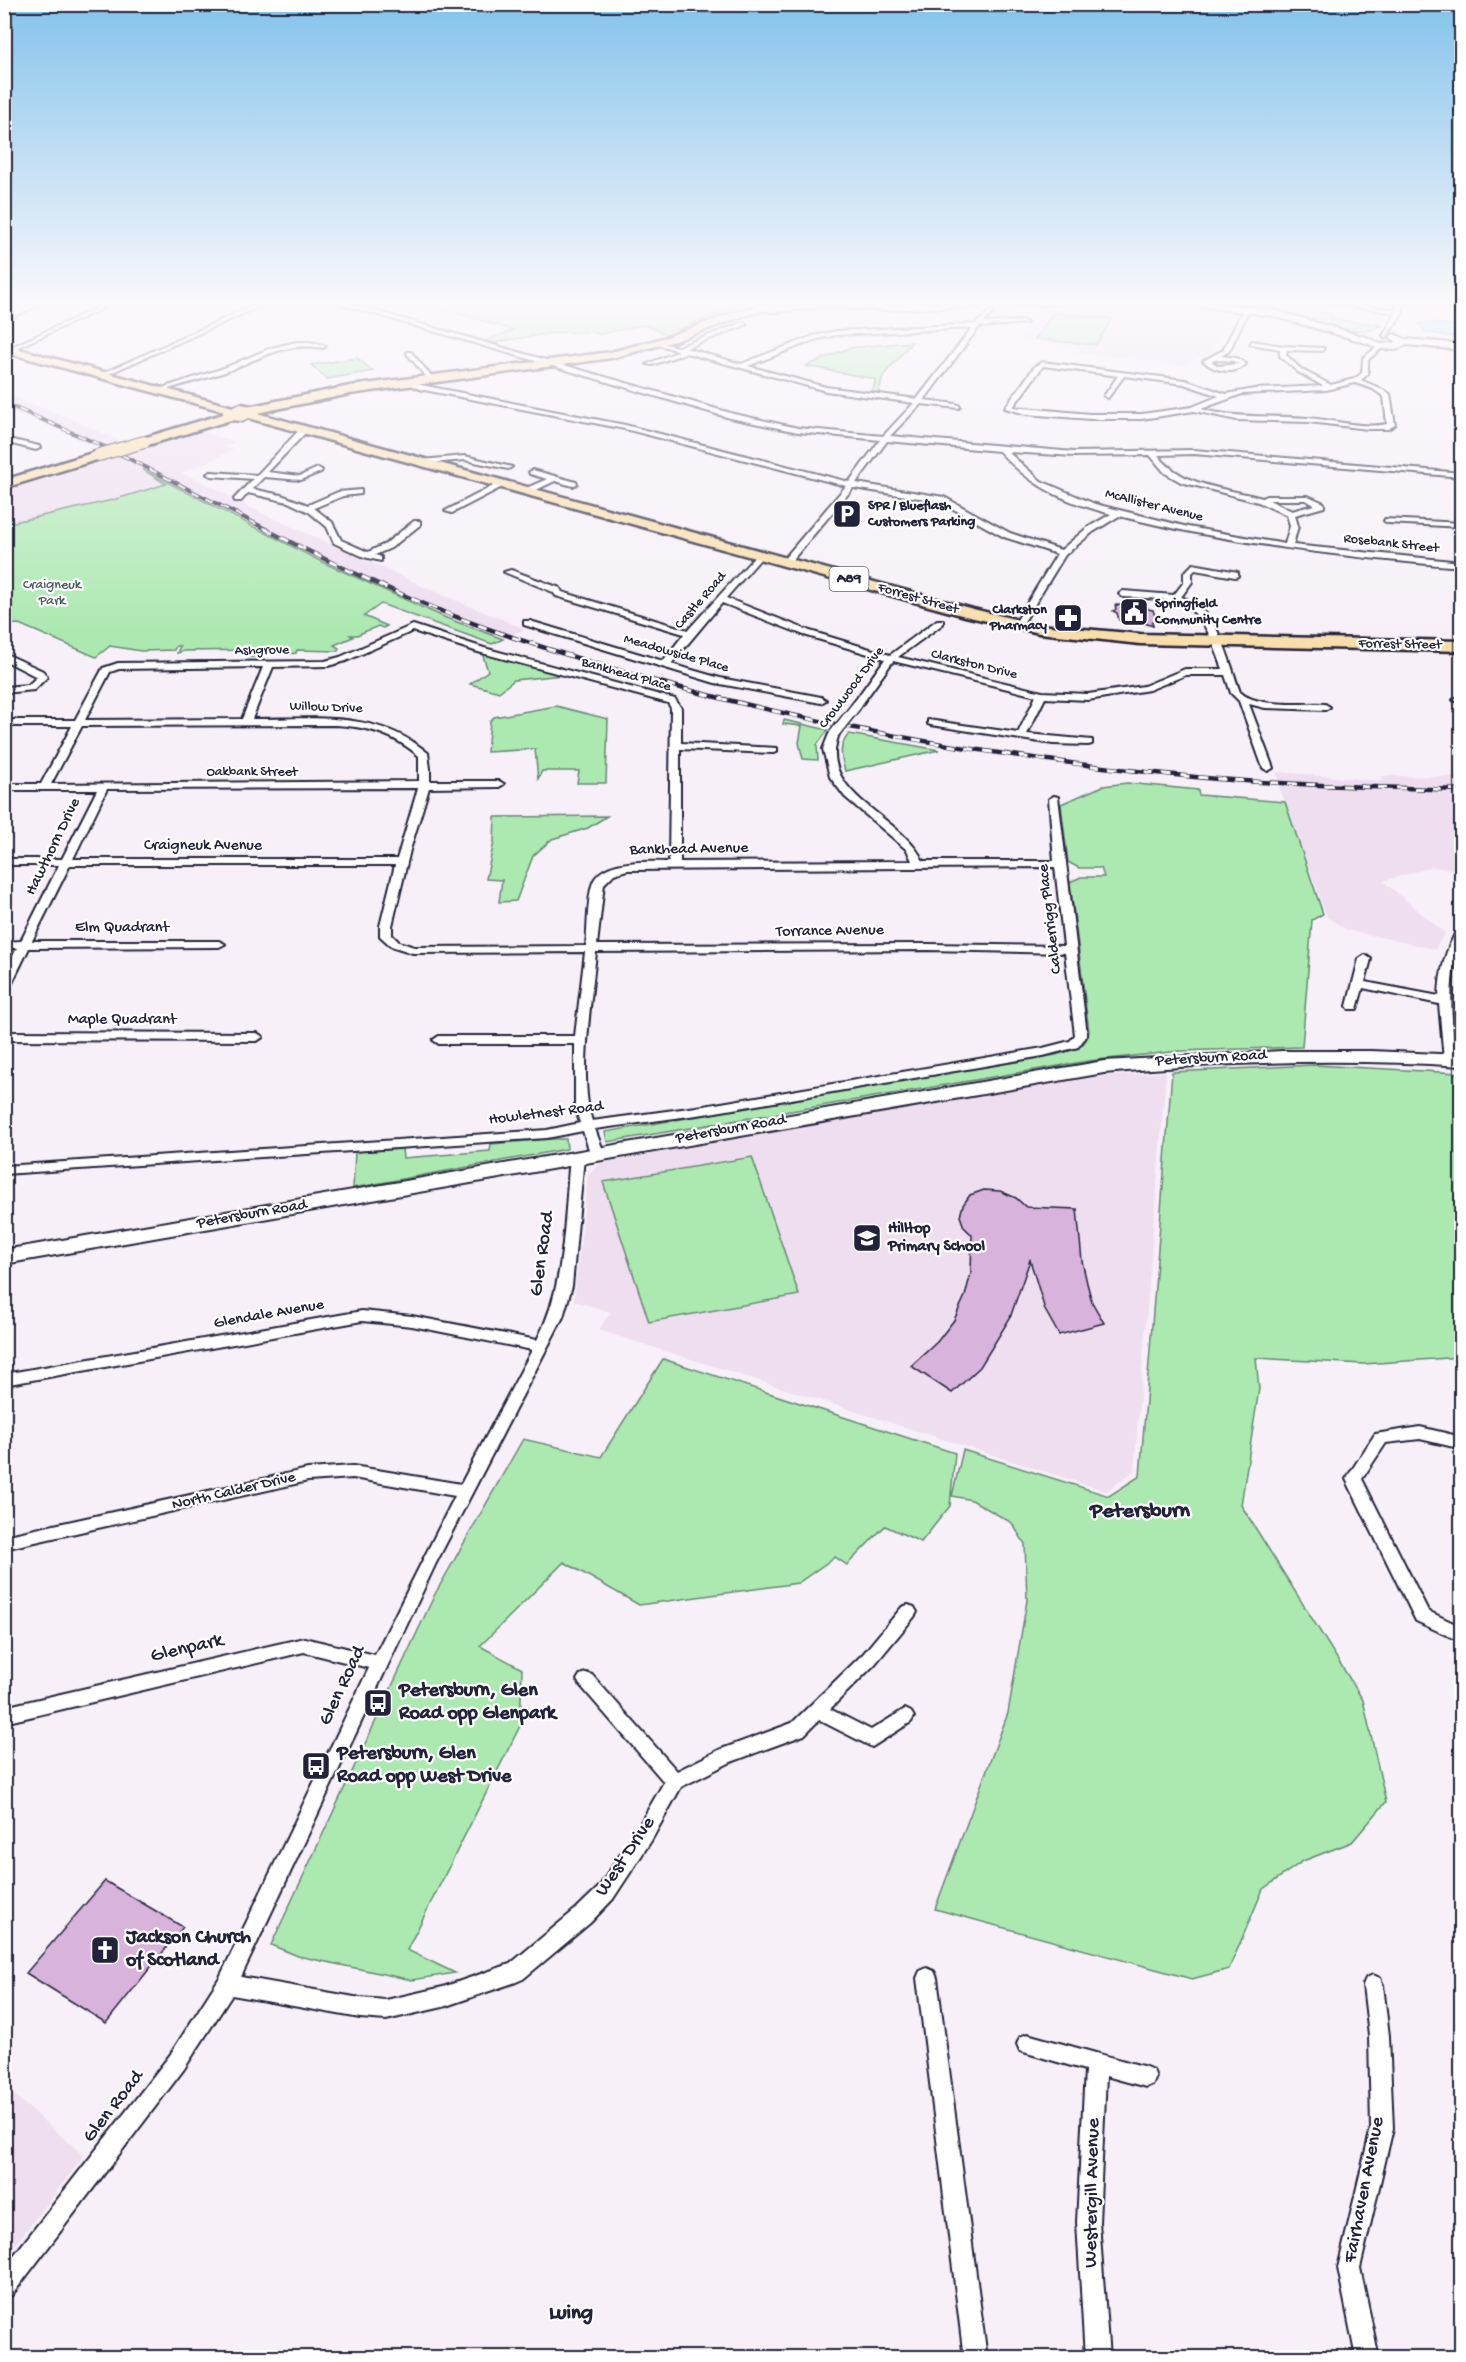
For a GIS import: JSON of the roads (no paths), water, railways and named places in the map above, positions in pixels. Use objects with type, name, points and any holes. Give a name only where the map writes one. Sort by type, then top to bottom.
[{"type":"main road","name":"A89","points":[[222,410],[244,417],[252,412]]},
{"type":"main road","points":[[252,412],[259,410]]},
{"type":"main road","name":"Forrest Street","points":[[252,412],[502,485],[1018,625],[1074,634],[1216,641],[1461,646]]},
{"type":"main road","points":[[4,484],[231,413]]},
{"type":"main road","name":"Petersburn Road","points":[[4,1257],[597,1152],[1104,1067],[1183,1059],[1246,1056],[1344,1056],[1456,1061]]},
{"type":"street","points":[[539,410],[625,427],[851,485],[941,499],[1007,535],[1062,553]]},
{"type":"street","points":[[714,410],[798,430],[884,439],[1074,454],[1194,452],[1461,475]]},
{"type":"street","points":[[786,562],[851,485],[884,439],[910,410]]},
{"type":"street","points":[[1020,410],[1103,417],[1162,415],[1187,410]]},
{"type":"street","points":[[1198,410],[1239,419],[1311,420],[1388,428],[1391,425],[1389,410]]},
{"type":"street","points":[[238,499],[305,429]]},
{"type":"street","points":[[7,440],[25,434]]},
{"type":"street","points":[[7,440],[36,448]]},
{"type":"street","name":"McAllister Avenue","points":[[1001,449],[1023,472],[1038,482],[1061,494],[1118,513],[1175,527],[1318,550]]},
{"type":"street","points":[[1152,452],[1168,472],[1189,482],[1261,498],[1308,498],[1321,504],[1291,514],[1261,498]]},
{"type":"street","points":[[421,462],[465,458],[508,467]]},
{"type":"street","points":[[211,474],[301,478],[318,470]]},
{"type":"street","points":[[532,472],[573,484]]},
{"type":"street","points":[[527,491],[553,479]]},
{"type":"street","points":[[449,511],[502,485]]},
{"type":"street","points":[[305,508],[340,489],[358,492]]},
{"type":"street","points":[[245,490],[276,495],[314,511],[330,525],[337,541],[378,560]]},
{"type":"street","points":[[1018,625],[1062,553],[1090,530],[1118,513]]},
{"type":"street","points":[[1289,546],[1294,526],[1291,514]]},
{"type":"street","points":[[1388,521],[1461,525]]},
{"type":"street","points":[[367,555],[388,546],[417,523]]},
{"type":"street","name":"Rosebank Street","points":[[1318,550],[1461,565]]},
{"type":"street","name":"Castle Road","points":[[664,666],[759,555]]},
{"type":"street","points":[[1176,598],[1188,582],[1188,573],[1192,567],[1235,574]]},
{"type":"street","points":[[508,572],[557,590],[559,594],[690,633]]},
{"type":"street","points":[[1124,594],[1176,598],[1189,603],[1203,614],[1236,693],[1244,699],[1264,705],[1325,707]]},
{"type":"street","name":"Clarkston Drive","points":[[720,599],[807,633],[891,658],[1042,695],[1088,697],[1146,688],[1185,672],[1228,672]]},
{"type":"street","name":"Crowwood Drive","points":[[918,865],[912,849],[849,795],[835,777],[828,749],[834,734],[891,658],[940,622]]},
{"type":"street","name":"Meadowside Place","points":[[527,623],[718,681],[821,700]]},
{"type":"street","name":"Ashgrove","points":[[77,723],[106,670],[118,666],[325,664],[343,659],[412,628]]},
{"type":"street","name":"Bankhead Place","points":[[412,628],[481,650],[672,701],[676,708],[674,866]]},
{"type":"street","points":[[4,656],[42,677],[31,688],[4,690]]},
{"type":"street","points":[[246,722],[269,665]]},
{"type":"street","points":[[1021,736],[1042,695]]},
{"type":"street","points":[[1244,699],[1268,768]]},
{"type":"street","points":[[931,722],[1053,741],[1088,742]]},
{"type":"street","name":"Willow Drive","points":[[4,723],[365,724],[395,733],[411,742],[424,755],[427,768],[425,785],[401,862],[386,926],[387,936],[395,944],[413,950],[589,951]]},
{"type":"street","points":[[45,786],[77,723]]},
{"type":"street","points":[[675,746],[773,750]]},
{"type":"street","name":"Oakbank Street","points":[[4,787],[499,784]]},
{"type":"street","name":"Hawthorn Drive","points":[[4,987],[103,787]]},
{"type":"street","name":"Calderrigg Place","points":[[1054,799],[1082,1035]]},
{"type":"street","name":"Craigneuk Avenue","points":[[4,862],[401,862]]},
{"type":"street","name":"Bankhead Avenue","points":[[597,1152],[581,1107],[581,1040],[589,951],[600,878],[607,873],[627,866],[1060,864]]},
{"type":"street","points":[[1456,1061],[1444,1001],[1452,951],[1461,931]]},
{"type":"street","name":"Elm Quadrant","points":[[4,945],[219,944]]},
{"type":"street","name":"Torrance Avenue","points":[[589,951],[917,947],[1071,950]]},
{"type":"street","points":[[1353,1006],[1365,959]]},
{"type":"street","points":[[1359,984],[1444,1001]]},
{"type":"street","name":"Howletnest Road","points":[[4,1170],[547,1134],[586,1126],[704,1110],[1043,1052],[1074,1044],[1082,1035]]},
{"type":"street","name":"Maple Quadrant","points":[[4,1036],[257,1036]]},
{"type":"street","points":[[235,1049],[239,1036]]},
{"type":"street","points":[[439,1040],[581,1040]]},
{"type":"street","name":"Glen Road","points":[[4,2287],[177,2062],[226,1984],[379,1663],[556,1317],[565,1286],[577,1156]]},
{"type":"street","name":"Glendale Avenue","points":[[4,1380],[362,1316],[412,1322],[541,1346]]},
{"type":"street","points":[[1461,1443],[1420,1433],[1381,1438],[1354,1479],[1422,1616],[1461,1635]]},
{"type":"street","name":"North Calder Drive","points":[[4,1543],[308,1475],[353,1472],[465,1491]]},
{"type":"street","points":[[586,1680],[674,1781],[725,1756],[798,1729],[869,1659],[908,1612]]},
{"type":"street","name":"Glenpark","points":[[4,1715],[304,1645],[379,1663]]},
{"type":"street","points":[[817,1711],[873,1739],[905,1717]]},
{"type":"street","name":"West Drive","points":[[226,1984],[360,2008],[386,2010],[443,1997],[516,1971],[583,1916],[606,1893],[644,1835],[674,1781]]},
{"type":"street","points":[[927,1977],[976,2358]]},
{"type":"street","name":"Fairhaven Avenue","points":[[1368,2358],[1349,2268],[1382,2128],[1379,2036],[1373,1985]]},
{"type":"street","points":[[1027,2044],[1146,2077]]},
{"type":"street","name":"Westergill Avenue","points":[[1096,2064],[1088,2222],[1097,2358]]},
{"type":"railway","points":[[21,410],[112,450],[268,530]]},
{"type":"railway","points":[[265,529],[402,595],[515,638],[682,688],[827,723],[1047,760],[1195,777],[1462,790]]},
{"type":"place","name":"SPR / Blueflash Customers Parking","points":[[847,514]]},
{"type":"place","name":"Springfield Community Centre","points":[[1134,612]]},
{"type":"place","name":"Clarkston Pharmacy","points":[[1068,618]]},
{"type":"place","name":"Hilltop Primary School","points":[[867,1238]]},
{"type":"place","name":"Petersburn, Glen Road opp Glenpark","points":[[378,1703]]},
{"type":"place","name":"Petersburn, Glen Road opp West Drive","points":[[316,1766]]},
{"type":"place","name":"Jackson Church of Scotland","points":[[105,1950]]},
{"type":"district","name":"Petersburn","points":[[1140,1512]]},
{"type":"district","name":"Luing","points":[[571,2314]]},
{"type":"park label","name":"Craigneuk Park","points":[[52,594]]}]
